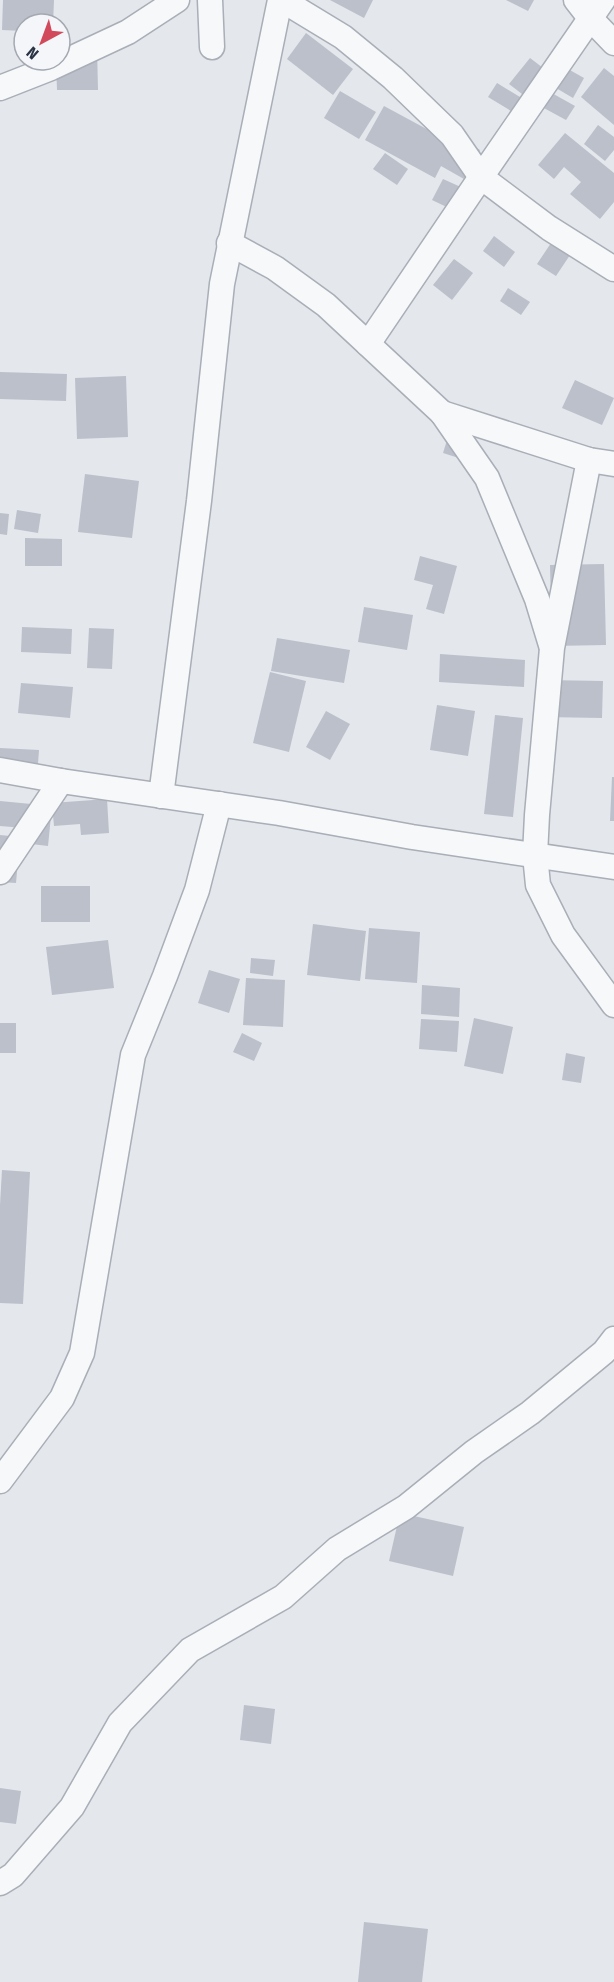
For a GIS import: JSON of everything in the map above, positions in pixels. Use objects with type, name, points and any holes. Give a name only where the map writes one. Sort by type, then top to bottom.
[{"type":"street","points":[[0,88],[51,68],[128,32],[177,0]]},
{"type":"street","points":[[210,0],[212,47]]},
{"type":"street","points":[[161,796],[200,501],[222,284],[281,0],[343,36],[393,78],[452,135],[480,177],[549,228],[614,269]]},
{"type":"street","points":[[368,344],[480,177],[590,6],[614,43]]},
{"type":"street","points":[[229,243],[275,268],[326,305],[442,413],[487,478],[537,599],[552,648]]},
{"type":"street","points":[[442,413],[589,460],[614,464]]},
{"type":"street","points":[[589,460],[552,648],[537,815],[536,855],[538,885],[563,935],[614,1005]]},
{"type":"street","points":[[0,770],[412,837],[614,867]]},
{"type":"street","points":[[0,872],[61,781]]},
{"type":"street","points":[[0,1481],[62,1398],[82,1353],[133,1055],[197,890],[219,804]]},
{"type":"street","points":[[0,1883],[13,1875],[72,1808],[120,1723],[190,1650],[283,1597],[337,1549],[406,1507],[474,1452],[530,1413],[604,1352],[614,1339]]},
{"type":"building","points":[[3,0],[54,0],[54,12],[12,12],[12,30],[2,30]]},
{"type":"building","points":[[330,0],[373,0],[364,18]]},
{"type":"building","points":[[506,0],[534,0],[528,11]]},
{"type":"building","points":[[306,33],[353,69],[333,95],[287,59]]},
{"type":"building","points":[[97,48],[98,90],[57,90],[56,72],[72,72],[72,49]]},
{"type":"building","points":[[530,58],[547,71],[526,97],[509,84]]},
{"type":"building","points":[[604,68],[614,76],[614,125],[581,97]]},
{"type":"building","points":[[568,69],[584,78],[573,98],[556,88]]},
{"type":"building","points":[[497,83],[525,100],[516,114],[488,97]]},
{"type":"building","points":[[340,91],[376,112],[359,139],[324,118]]},
{"type":"building","points":[[550,92],[575,106],[566,120],[542,107]]},
{"type":"building","points":[[384,106],[447,140],[451,134],[480,150],[464,179],[441,166],[435,178],[365,140]]},
{"type":"building","points":[[598,125],[614,137],[614,150],[605,161],[584,144]]},
{"type":"building","points":[[565,133],[614,173],[614,202],[600,219],[570,194],[581,182],[564,167],[554,179],[538,165]]},
{"type":"building","points":[[385,153],[408,169],[397,185],[373,169]]},
{"type":"building","points":[[443,179],[463,188],[453,210],[432,200]]},
{"type":"building","points":[[494,236],[515,252],[504,267],[483,251]]},
{"type":"building","points":[[553,240],[572,252],[556,276],[537,264]]},
{"type":"building","points":[[454,259],[473,273],[452,300],[433,285]]},
{"type":"building","points":[[508,288],[530,302],[521,315],[500,301]]},
{"type":"building","points":[[0,372],[67,374],[66,401],[0,399]]},
{"type":"building","points":[[126,376],[128,437],[77,439],[75,378]]},
{"type":"building","points":[[575,380],[614,398],[602,425],[562,408]]},
{"type":"building","points":[[448,437],[462,459],[443,453]]},
{"type":"building","points":[[85,474],[139,481],[132,538],[78,532]]},
{"type":"building","points":[[17,510],[41,514],[38,533],[14,529]]},
{"type":"building","points":[[0,513],[9,514],[7,535],[0,534]]},
{"type":"building","points":[[25,538],[62,539],[62,566],[25,566]]},
{"type":"building","points":[[420,556],[457,566],[444,614],[426,609],[433,585],[414,580]]},
{"type":"building","points":[[604,564],[606,645],[552,646],[550,565]]},
{"type":"building","points":[[364,607],[413,615],[407,650],[358,642]]},
{"type":"building","points":[[22,627],[72,629],[71,654],[21,652]]},
{"type":"building","points":[[89,628],[114,629],[112,669],[87,668]]},
{"type":"building","points":[[277,638],[350,650],[344,683],[271,671]]},
{"type":"building","points":[[440,654],[525,660],[524,687],[439,682]]},
{"type":"building","points":[[270,672],[306,681],[289,752],[253,743]]},
{"type":"building","points":[[545,680],[603,681],[602,718],[545,717]]},
{"type":"building","points":[[21,683],[73,687],[70,718],[18,713]]},
{"type":"building","points":[[437,705],[475,711],[468,756],[430,750]]},
{"type":"building","points":[[326,711],[350,724],[330,760],[306,747]]},
{"type":"building","points":[[495,715],[523,718],[513,817],[484,814]]},
{"type":"building","points":[[0,748],[39,750],[37,777],[0,774]]},
{"type":"building","points":[[612,777],[614,777],[614,821],[610,821]]},
{"type":"building","points":[[107,799],[109,833],[81,835],[80,824],[54,826],[52,803]]},
{"type":"building","points":[[0,801],[52,806],[48,846],[23,843],[24,828],[0,826]]},
{"type":"building","points":[[0,835],[20,837],[16,883],[0,882]]},
{"type":"building","points":[[41,886],[90,886],[90,922],[41,922]]},
{"type":"building","points":[[313,924],[366,931],[360,981],[307,975]]},
{"type":"building","points":[[369,928],[420,932],[417,983],[365,979]]},
{"type":"building","points":[[108,940],[114,988],[52,995],[46,947]]},
{"type":"building","points":[[251,958],[275,960],[273,976],[250,973]]},
{"type":"building","points":[[209,970],[240,979],[229,1013],[198,1003]]},
{"type":"building","points":[[246,978],[285,980],[283,1027],[243,1025]]},
{"type":"building","points":[[422,985],[460,988],[459,1017],[421,1014]]},
{"type":"building","points":[[474,1018],[513,1027],[503,1074],[464,1066]]},
{"type":"building","points":[[421,1019],[459,1021],[457,1052],[419,1049]]},
{"type":"building","points":[[0,1023],[16,1023],[16,1053],[0,1053]]},
{"type":"building","points":[[242,1033],[262,1043],[254,1061],[233,1052]]},
{"type":"building","points":[[566,1053],[585,1057],[581,1083],[562,1080]]},
{"type":"building","points":[[2,1170],[30,1172],[23,1304],[0,1303]]},
{"type":"building","points":[[400,1513],[464,1527],[453,1576],[389,1561]]},
{"type":"building","points":[[244,1705],[275,1709],[271,1744],[240,1740]]},
{"type":"building","points":[[0,1788],[21,1791],[16,1824],[0,1822]]},
{"type":"building","points":[[364,1922],[428,1929],[422,1982],[358,1982]]}]
